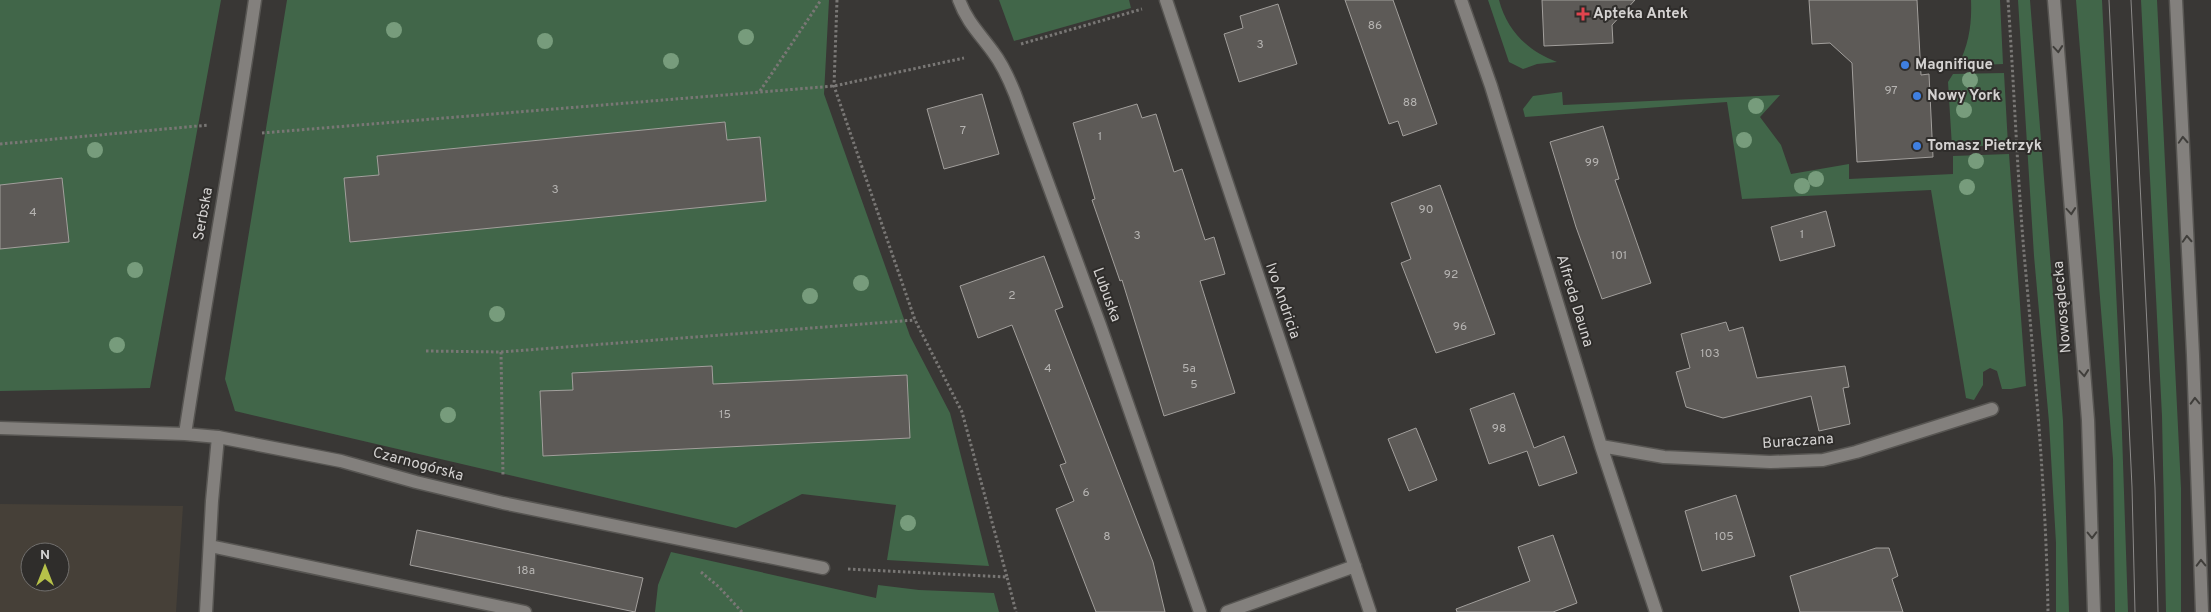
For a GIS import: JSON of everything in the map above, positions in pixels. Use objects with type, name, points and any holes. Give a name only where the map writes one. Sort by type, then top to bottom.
[{"type":"street","name":"Serbska","points":[[185,434],[206,295],[237,122],[255,0]]},
{"type":"street","name":"Lubuska","points":[[959,0],[965,16],[993,51],[1006,71],[1100,325],[1200,612]]},
{"type":"street","name":"Alfreda Dauna","points":[[1461,0],[1491,86],[1601,446],[1656,612]]},
{"type":"street","name":"Nowosądecka","points":[[2054,0],[2088,420],[2094,612]]},
{"type":"street","points":[[2176,0],[2193,355],[2202,612]]},
{"type":"street","name":"Ivo Andricia","points":[[1168,1],[1370,612]]},
{"type":"street","name":"Buraczana","points":[[1601,446],[1674,457],[1770,462],[1823,460],[1856,452],[1992,409]]},
{"type":"street","name":"Czarnogórska","points":[[0,428],[185,434],[218,438],[341,461],[416,482],[503,503],[823,568]]},
{"type":"street","points":[[206,612],[212,501],[218,438]]},
{"type":"street","points":[[210,546],[525,612]]},
{"type":"street","points":[[1226,612],[1355,566]]},
{"type":"path","points":[[759,91],[821,0]]},
{"type":"path","points":[[837,0],[834,86],[915,320],[962,412],[1016,612]]},
{"type":"path","points":[[2008,0],[2024,251],[2040,423],[2047,544],[2048,612]]},
{"type":"path","points":[[262,133],[834,86],[993,51],[1168,1]]},
{"type":"path","points":[[0,144],[237,122]]},
{"type":"path","points":[[426,351],[501,352],[915,320]]},
{"type":"path","points":[[501,352],[503,503]]},
{"type":"path","points":[[823,568],[1007,577]]},
{"type":"shaded area","points":[[0,504],[183,506],[176,612],[0,612]]},
{"type":"green space","points":[[0,0],[221,0],[150,388],[0,391]]},
{"type":"green space","points":[[287,0],[829,0],[824,94],[910,336],[950,413],[989,566],[887,560],[896,505],[802,494],[736,528],[235,411],[225,379]]},
{"type":"green space","points":[[999,0],[1129,0],[1131,8],[1014,41]]},
{"type":"green space","points":[[1488,0],[1499,0],[1507,21],[1528,46],[1557,62],[1537,64],[1523,69],[1509,62]]},
{"type":"green space","points":[[1971,0],[2000,0],[2003,64],[1958,66],[1969,34]]},
{"type":"green space","points":[[2018,0],[2030,0],[2063,421],[2069,612],[2056,612],[2056,543],[2049,422],[2034,256]]},
{"type":"green space","points":[[2076,0],[2102,0],[2120,373],[2128,612],[2115,612],[2113,459]]},
{"type":"green space","points":[[2141,0],[2157,0],[2181,488],[2181,612],[2166,612],[2162,416]]},
{"type":"green space","points":[[2004,73],[2008,145],[1952,147],[1948,82],[1953,74]]},
{"type":"green space","points":[[1562,92],[1563,105],[1780,95],[1760,117],[1781,145],[1791,174],[1849,164],[1849,179],[1953,174],[1953,156],[2009,154],[2026,386],[2002,389],[1997,371],[1990,368],[1983,372],[1983,385],[1974,400],[1966,398],[1931,190],[1742,199],[1727,102],[1525,117],[1523,109],[1533,96]]},
{"type":"green space","points":[[671,552],[876,598],[878,585],[919,590],[994,593],[999,612],[655,612],[658,585]]},
{"type":"building","points":[[1345,0],[1393,0],[1437,124],[1403,136],[1398,121],[1389,124]]},
{"type":"building","points":[[1542,0],[1635,0],[1612,25],[1613,43],[1544,46]]},
{"type":"building","points":[[1809,0],[1917,0],[1921,75],[1929,74],[1933,157],[1857,162],[1852,63],[1830,43],[1812,44]]},
{"type":"building","points":[[1278,4],[1297,64],[1239,82],[1224,34],[1243,28],[1240,16]]},
{"type":"building","points":[[982,94],[999,154],[944,169],[927,109]]},
{"type":"building","points":[[1137,104],[1142,118],[1156,114],[1174,172],[1182,169],[1205,240],[1214,237],[1225,274],[1200,281],[1235,393],[1164,416],[1122,280],[1120,281],[1092,200],[1095,199],[1073,123]]},
{"type":"building","points":[[725,122],[727,140],[760,137],[766,201],[350,242],[344,178],[379,175],[377,156]]},
{"type":"building","points":[[1603,126],[1619,179],[1615,180],[1651,283],[1602,299],[1576,227],[1550,142]]},
{"type":"building","points":[[62,178],[69,242],[0,249],[0,185]]},
{"type":"building","points":[[1440,185],[1495,334],[1436,353],[1401,263],[1411,259],[1391,203]]},
{"type":"building","points":[[1826,211],[1835,246],[1780,261],[1771,227]]},
{"type":"building","points":[[1044,256],[1063,307],[1055,310],[1153,562],[1165,612],[1096,612],[1056,509],[1074,501],[1060,465],[1066,463],[1012,325],[978,338],[960,286]]},
{"type":"building","points":[[1726,322],[1729,331],[1743,327],[1757,378],[1845,366],[1849,387],[1843,388],[1850,424],[1819,431],[1811,396],[1723,418],[1686,407],[1676,372],[1690,368],[1681,334]]},
{"type":"building","points":[[712,366],[713,384],[907,375],[910,438],[543,456],[540,391],[573,390],[572,373]]},
{"type":"building","points":[[1514,393],[1534,448],[1564,436],[1577,473],[1539,486],[1527,451],[1489,464],[1470,409]]},
{"type":"building","points":[[1416,428],[1437,480],[1409,491],[1388,439]]},
{"type":"building","points":[[1736,495],[1755,556],[1702,571],[1685,511]]},
{"type":"building","points":[[417,530],[643,578],[635,612],[410,565]]},
{"type":"building","points":[[1553,535],[1577,603],[1553,612],[1457,612],[1456,609],[1530,581],[1518,547]]},
{"type":"building","points":[[1876,548],[1889,548],[1898,576],[1892,579],[1903,612],[1800,612],[1790,576]]},
{"type":"tram line","points":[[2109,0],[2132,487],[2135,612]]},
{"type":"tram line","points":[[2131,0],[2155,488],[2158,612]]},
{"type":"place","name":"Apteka Antek","points":[[1583,14]]},
{"type":"place","name":"Magnifique","points":[[1905,65]]},
{"type":"place","name":"Nowy York","points":[[1917,96]]},
{"type":"place","name":"Tomasz Pietrzyk","points":[[1917,146]]}]
